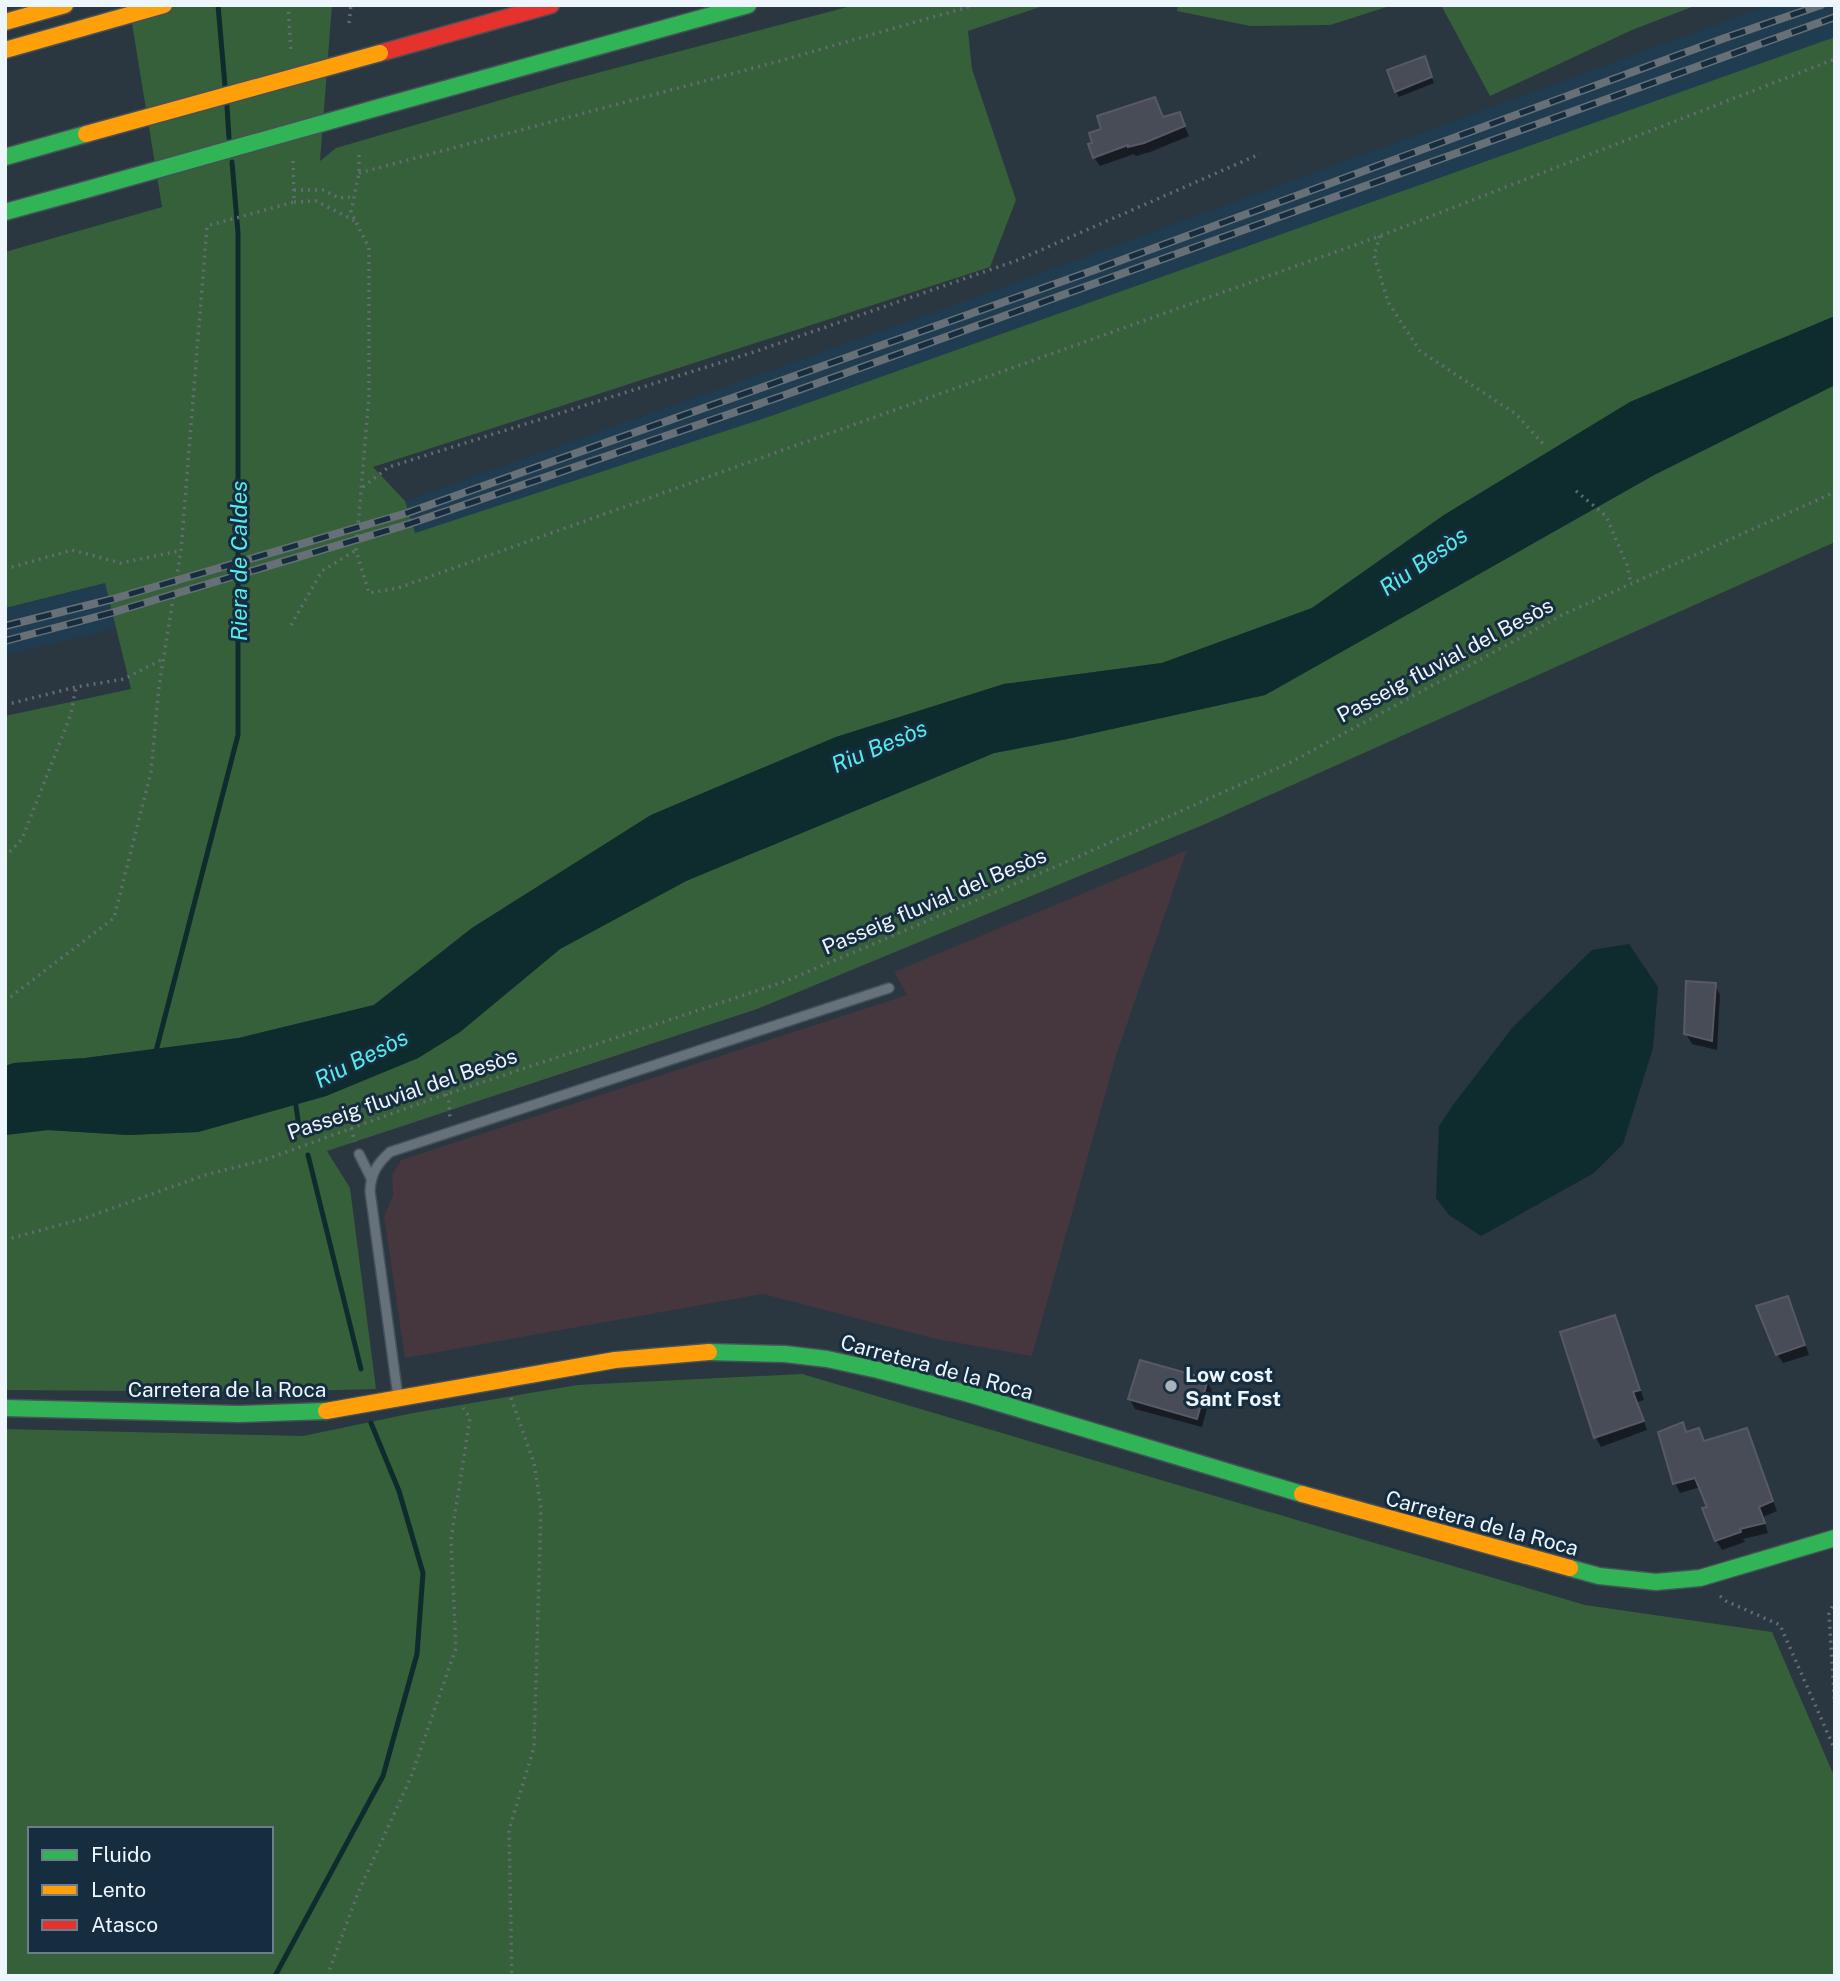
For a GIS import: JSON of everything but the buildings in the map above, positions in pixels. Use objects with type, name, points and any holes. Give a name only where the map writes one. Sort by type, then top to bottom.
[{"type":"main road","points":[[5,22],[65,5]]},
{"type":"main road","points":[[5,50],[164,5]]},
{"type":"main road","points":[[5,156],[551,5]]},
{"type":"main road","points":[[5,212],[748,5]]},
{"type":"main road","name":"Carretera de la Roca","points":[[5,1408],[238,1414],[306,1413],[615,1360],[702,1352],[785,1354],[827,1359],[878,1370],[969,1394],[1339,1505],[1599,1576],[1656,1582],[1700,1578],[1835,1538]]},
{"type":"lane","points":[[398,1399],[370,1191],[371,1178],[379,1162],[390,1152],[889,988]]},
{"type":"lane","points":[[359,1154],[371,1178]]},
{"type":"path","points":[[288,5],[292,58]]},
{"type":"path","points":[[349,23],[351,5]]},
{"type":"path","points":[[359,173],[776,62],[975,5]]},
{"type":"path","points":[[359,155],[359,173],[351,212],[369,248],[369,395],[356,550],[369,593],[398,588],[424,579],[1380,236],[1835,58]]},
{"type":"path","points":[[293,151],[294,202]]},
{"type":"path","points":[[363,487],[388,467],[754,352],[1018,260],[1260,154]]},
{"type":"path","points":[[294,190],[323,190],[339,198],[354,197]]},
{"type":"path","points":[[5,1001],[114,918],[151,772],[164,659],[181,550],[207,226],[294,202],[316,201],[343,217],[355,220]]},
{"type":"path","points":[[1380,236],[1374,255],[1388,302],[1420,351],[1516,414],[1545,446]]},
{"type":"path","points":[[1576,491],[1606,516],[1627,565],[1631,584]]},
{"type":"path","name":"Passeig fluvial del Besòs","points":[[5,1240],[85,1218],[205,1175],[264,1160],[446,1094],[786,981],[1064,863],[1291,762],[1564,614],[1835,492]]},
{"type":"path","points":[[5,569],[72,550],[121,563],[181,550]]},
{"type":"path","points":[[291,625],[322,571],[356,550]]},
{"type":"path","points":[[5,705],[76,687],[124,679],[164,659]]},
{"type":"path","points":[[5,857],[22,839],[71,714],[76,687]]},
{"type":"path","points":[[446,1094],[452,1133]]},
{"type":"path","points":[[503,1379],[534,1463],[541,1508],[534,1747],[509,1830],[512,1976]]},
{"type":"path","points":[[327,1976],[358,1893],[411,1777],[456,1648],[451,1539],[470,1418],[450,1389]]},
{"type":"path","points":[[1700,1578],[1726,1601],[1780,1625],[1835,1750]]},
{"type":"path","points":[[1835,1600],[1829,1614],[1835,1710]]},
{"type":"shaded area","points":[[1769,5],[1835,5],[1835,37],[771,416],[414,534],[405,501],[976,297]]},
{"type":"shaded area","points":[[105,583],[117,628],[5,655],[5,608]]},
{"type":"shaded area","points":[[1187,850],[1116,1056],[1032,1356],[936,1339],[763,1294],[405,1358],[384,1216],[393,1196],[392,1174],[401,1160],[907,995],[894,972]]},
{"type":"green space","points":[[129,5],[332,5],[320,161],[336,148],[559,83],[855,5],[1046,5],[968,31],[972,69],[1016,200],[990,267],[373,467],[405,501],[415,533],[771,416],[1835,37],[1835,316],[1630,402],[1444,515],[1312,608],[1162,663],[1004,684],[836,737],[651,815],[472,928],[374,1005],[239,1038],[5,1066],[5,716],[131,689],[105,583],[5,608],[5,252],[162,207]]},
{"type":"green space","points":[[1178,5],[1393,5],[1330,25],[1250,26],[1177,11]]},
{"type":"green space","points":[[1441,5],[1697,5],[1632,30],[1490,96]]},
{"type":"green space","points":[[1835,385],[1835,542],[1203,825],[757,1009],[327,1151],[350,1188],[376,1389],[261,1392],[5,1390],[5,1135],[48,1130],[128,1135],[198,1132],[326,1096],[418,1058],[460,1032],[560,949],[686,881],[994,753],[1265,695],[1654,475]]},
{"type":"green space","points":[[802,1374],[1585,1605],[1772,1632],[1835,1778],[1835,1976],[5,1976],[5,1429],[303,1436],[413,1413],[577,1385]]},
{"type":"water","name":"Riu Besòs","points":[[1835,316],[1835,385],[1654,475],[1265,695],[994,753],[686,881],[560,949],[460,1032],[418,1058],[326,1096],[198,1132],[128,1135],[48,1130],[5,1135],[5,1066],[239,1038],[374,1005],[472,928],[651,815],[836,737],[1004,684],[1162,663],[1312,608],[1444,515],[1630,402]]},
{"type":"water","points":[[1629,944],[1658,987],[1653,1048],[1623,1144],[1594,1173],[1481,1236],[1449,1215],[1436,1198],[1439,1126],[1513,1027],[1592,950]]},
{"type":"waterway","name":"Riera de Caldes","points":[[218,5],[225,86]]},
{"type":"waterway","name":"Riera de Caldes","points":[[227,106],[229,138]]},
{"type":"waterway","name":"Riera de Caldes","points":[[155,1055],[238,735],[238,233],[232,162]]},
{"type":"waterway","points":[[295,1099],[299,1127]]},
{"type":"waterway","points":[[308,1155],[361,1369]]},
{"type":"waterway","points":[[275,1976],[383,1776],[417,1654],[423,1573],[399,1491],[371,1423]]},
{"type":"railway","points":[[5,626],[113,599],[407,513],[1100,268],[1821,5]]},
{"type":"railway","points":[[5,641],[111,613],[409,524],[782,396],[1835,17]]},
{"type":"traffic: fast","points":[[380,107],[748,5]]},
{"type":"traffic: fast","points":[[85,190],[380,107]]},
{"type":"traffic: fast","points":[[5,157],[86,134]]},
{"type":"traffic: fast","points":[[5,212],[85,190]]},
{"type":"traffic: fast","points":[[709,1352],[785,1354],[827,1359],[878,1370],[969,1394],[1302,1494]]},
{"type":"traffic: fast","points":[[5,1408],[238,1414],[326,1411]]},
{"type":"traffic: fast","points":[[1570,1568],[1599,1576],[1656,1582],[1700,1578],[1835,1538]]},
{"type":"traffic: slow","points":[[5,22],[65,5]]},
{"type":"traffic: slow","points":[[5,50],[164,5]]},
{"type":"traffic: slow","points":[[86,134],[380,53]]},
{"type":"traffic: slow","points":[[326,1411],[615,1360],[709,1352]]},
{"type":"traffic: slow","points":[[1302,1494],[1570,1568]]},
{"type":"traffic: jam","points":[[380,53],[551,5]]},
{"type":"place","name":"Low cost Sant Fost","points":[[1171,1386]]}]
